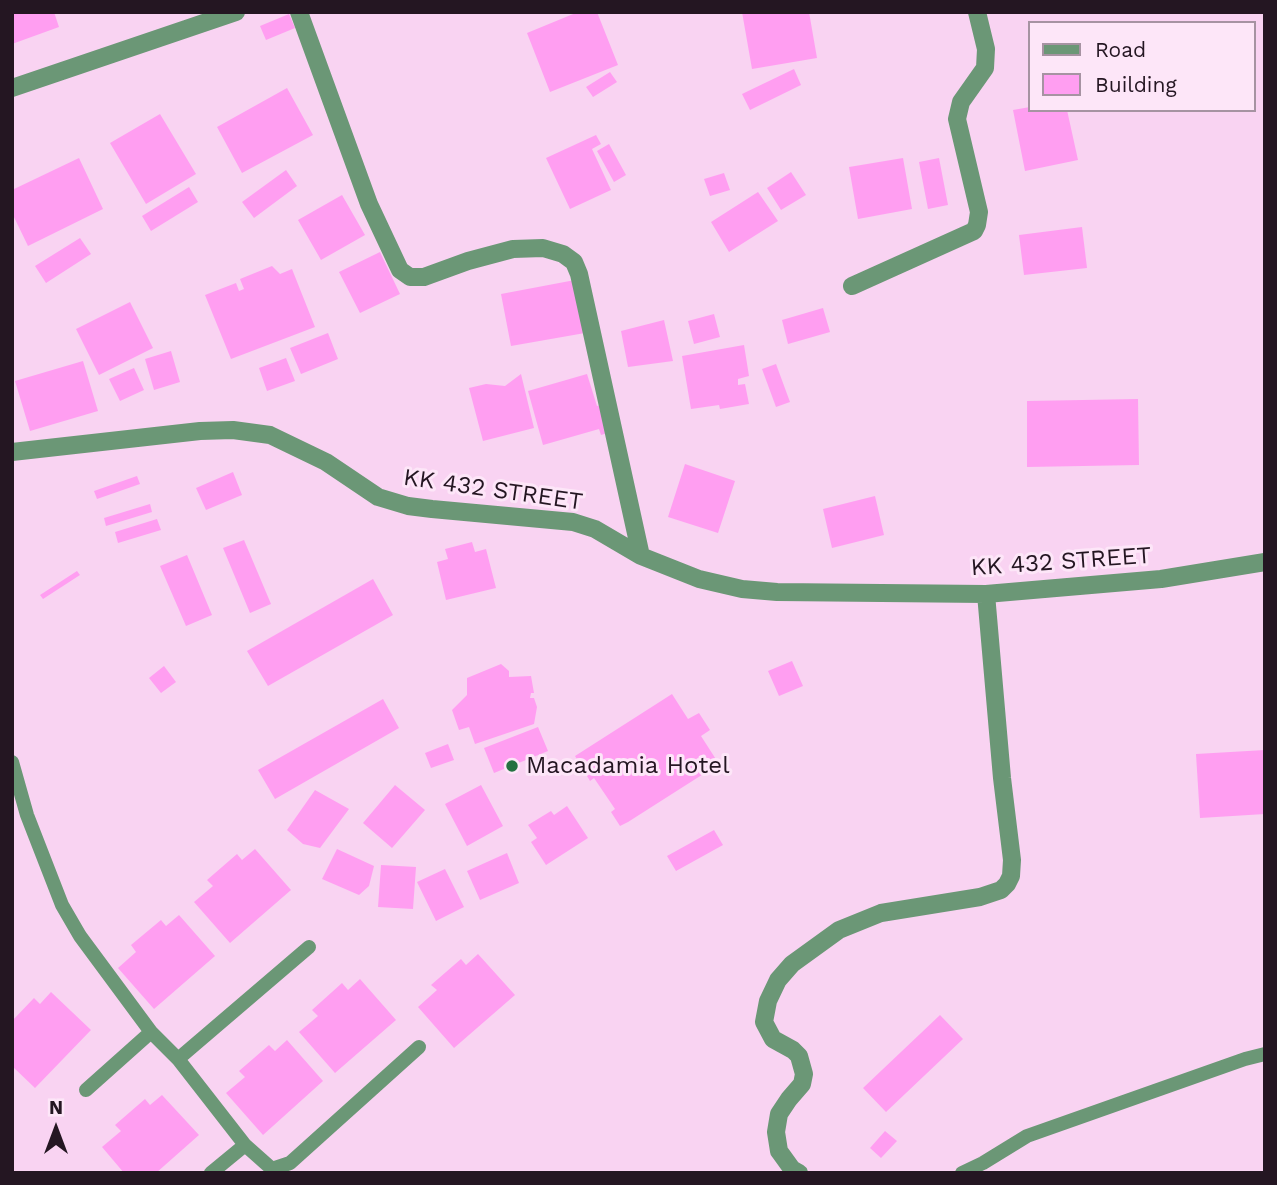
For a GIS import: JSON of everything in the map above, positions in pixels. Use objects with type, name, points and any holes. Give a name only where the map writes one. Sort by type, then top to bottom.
[{"type":"street","points":[[12,88],[236,12]]},
{"type":"street","points":[[299,12],[369,204],[400,270],[410,277],[424,277],[468,261],[523,248],[542,248],[563,254],[574,262],[579,274],[641,556]]},
{"type":"street","points":[[852,286],[974,231],[977,225],[979,212],[957,118],[961,102],[985,68],[985,49],[977,12]]},
{"type":"street","name":"KK 432 STREET","points":[[12,452],[200,431],[233,430],[270,435],[326,462],[378,497],[408,506],[572,522],[595,529],[641,556],[699,579],[742,589],[777,592],[986,594],[1161,579],[1265,562]]},
{"type":"street","points":[[799,1173],[779,1151],[776,1132],[779,1114],[802,1084],[802,1064],[793,1050],[774,1039],[764,1022],[768,1001],[778,980],[792,964],[839,930],[881,913],[980,897],[1001,890],[1011,876],[1012,860],[986,594]]},
{"type":"lane","points":[[12,762],[27,816],[62,905],[80,936],[151,1032],[178,1059],[245,1145],[271,1169],[290,1163],[419,1047]]},
{"type":"lane","points":[[178,1059],[309,947]]},
{"type":"lane","points":[[86,1090],[151,1032]]},
{"type":"lane","points":[[962,1173],[1027,1136],[1265,1054]]},
{"type":"lane","points":[[211,1173],[245,1145]]},
{"type":"building","points":[[12,12],[54,12],[59,27],[12,44]]},
{"type":"building","points":[[578,12],[597,12],[618,65],[550,92],[527,33]]},
{"type":"building","points":[[742,12],[809,12],[817,58],[752,69]]},
{"type":"building","points":[[289,14],[295,28],[266,40],[260,26]]},
{"type":"building","points":[[794,69],[801,85],[750,110],[742,94]]},
{"type":"building","points":[[610,72],[617,82],[593,97],[586,87]]},
{"type":"building","points":[[287,88],[313,135],[242,173],[217,127]]},
{"type":"building","points":[[1028,107],[1028,112],[1067,112],[1078,160],[1025,171],[1013,110]]},
{"type":"building","points":[[160,114],[196,174],[146,204],[110,143]]},
{"type":"building","points":[[596,135],[601,144],[592,149],[611,190],[570,209],[546,158]]},
{"type":"building","points":[[609,144],[626,175],[614,182],[597,151]]},
{"type":"building","points":[[79,158],[103,209],[28,246],[12,213],[12,190]]},
{"type":"building","points":[[903,158],[912,209],[858,219],[849,167]]},
{"type":"building","points":[[939,158],[948,205],[928,209],[919,162]]},
{"type":"building","points":[[286,170],[297,186],[254,218],[242,202]]},
{"type":"building","points":[[791,172],[806,195],[781,210],[767,188]]},
{"type":"building","points":[[724,173],[730,190],[710,196],[704,179]]},
{"type":"building","points":[[189,187],[198,202],[151,231],[142,216]]},
{"type":"building","points":[[758,192],[778,221],[729,252],[711,222]]},
{"type":"building","points":[[342,195],[365,235],[321,260],[298,220]]},
{"type":"building","points":[[1082,227],[1087,268],[1024,275],[1019,235]]},
{"type":"building","points":[[80,238],[91,254],[46,283],[35,266]]},
{"type":"building","points":[[380,252],[400,294],[360,313],[339,272]]},
{"type":"building","points":[[272,266],[280,274],[292,269],[315,327],[231,359],[205,295],[236,283],[239,291],[244,289],[240,279]]},
{"type":"building","points":[[575,280],[585,333],[511,346],[501,294]]},
{"type":"building","points":[[130,302],[153,348],[99,375],[76,329]]},
{"type":"building","points":[[823,308],[830,332],[788,344],[782,320]]},
{"type":"building","points":[[714,314],[720,337],[694,344],[688,321]]},
{"type":"building","points":[[664,320],[673,361],[628,367],[621,331]]},
{"type":"building","points":[[328,333],[338,359],[301,374],[290,348]]},
{"type":"building","points":[[744,345],[749,376],[738,379],[738,385],[745,384],[749,404],[720,409],[719,405],[691,409],[682,356]]},
{"type":"building","points":[[171,351],[180,382],[154,390],[145,359]]},
{"type":"building","points":[[286,358],[295,381],[267,391],[259,368]]},
{"type":"building","points":[[83,361],[98,411],[30,431],[15,381]]},
{"type":"building","points":[[776,364],[790,402],[776,407],[762,369]]},
{"type":"building","points":[[134,368],[144,390],[120,401],[109,379]]},
{"type":"building","points":[[521,374],[534,428],[483,441],[469,388],[486,384],[505,386]]},
{"type":"building","points":[[587,374],[597,406],[602,405],[611,432],[601,435],[599,429],[543,445],[528,391]]},
{"type":"building","points":[[1138,399],[1139,465],[1027,467],[1027,401]]},
{"type":"building","points":[[685,464],[735,481],[718,533],[668,517]]},
{"type":"building","points":[[233,472],[242,495],[206,510],[196,488]]},
{"type":"building","points":[[137,476],[140,484],[97,499],[94,491]]},
{"type":"building","points":[[875,496],[884,535],[832,548],[823,509]]},
{"type":"building","points":[[150,504],[152,512],[106,526],[104,518]]},
{"type":"building","points":[[157,519],[161,530],[118,543],[115,532]]},
{"type":"building","points":[[244,540],[271,604],[250,613],[223,548]]},
{"type":"building","points":[[472,542],[475,552],[486,549],[496,588],[446,600],[437,562],[448,559],[445,549]]},
{"type":"building","points":[[187,555],[212,615],[186,626],[160,566]]},
{"type":"building","points":[[77,571],[80,575],[43,599],[40,595]]},
{"type":"building","points":[[373,579],[393,615],[268,686],[247,651]]},
{"type":"building","points":[[792,661],[803,686],[779,696],[768,671]]},
{"type":"building","points":[[501,664],[509,671],[509,677],[531,676],[534,693],[531,693],[530,698],[534,698],[537,707],[534,724],[475,744],[469,727],[459,730],[452,710],[467,695],[467,678]]},
{"type":"building","points":[[164,666],[176,682],[161,693],[149,678]]},
{"type":"building","points":[[672,694],[688,719],[699,713],[710,730],[701,736],[719,764],[620,826],[611,812],[615,809],[594,778],[590,781],[575,756]]},
{"type":"building","points":[[383,699],[399,728],[275,799],[258,770]]},
{"type":"building","points":[[538,727],[548,751],[494,773],[484,748]]},
{"type":"building","points":[[448,744],[454,760],[431,768],[425,753]]},
{"type":"building","points":[[1265,750],[1265,814],[1200,818],[1196,754]]},
{"type":"building","points":[[395,785],[425,810],[392,848],[363,823]]},
{"type":"building","points":[[481,785],[503,826],[467,846],[445,804]]},
{"type":"building","points":[[315,790],[349,809],[320,848],[303,844],[287,830]]},
{"type":"building","points":[[567,806],[588,838],[546,865],[531,842],[537,838],[528,825],[551,811],[554,815]]},
{"type":"building","points":[[714,830],[723,845],[676,871],[667,856]]},
{"type":"building","points":[[255,849],[291,890],[230,943],[194,902],[213,886],[207,880],[237,854],[242,860]]},
{"type":"building","points":[[337,849],[374,866],[369,886],[359,895],[322,879]]},
{"type":"building","points":[[507,853],[519,883],[480,900],[467,871]]},
{"type":"building","points":[[381,865],[416,867],[413,909],[378,907]]},
{"type":"building","points":[[445,869],[464,907],[436,921],[417,882]]},
{"type":"building","points":[[179,915],[215,956],[154,1009],[118,968],[136,952],[131,945],[161,920],[166,926]]},
{"type":"building","points":[[478,954],[515,995],[454,1048],[418,1007],[437,990],[431,985],[461,959],[466,965]]},
{"type":"building","points":[[360,979],[396,1020],[335,1073],[299,1032],[318,1016],[312,1010],[342,983],[348,990]]},
{"type":"building","points":[[51,992],[91,1030],[35,1088],[12,1066],[12,1021],[34,998],[40,1004]]},
{"type":"building","points":[[940,1015],[963,1039],[886,1112],[863,1088]]},
{"type":"building","points":[[287,1040],[323,1081],[263,1135],[226,1093],[245,1077],[239,1071],[269,1045],[275,1051]]},
{"type":"building","points":[[162,1095],[199,1135],[156,1173],[124,1173],[102,1147],[121,1131],[115,1125],[145,1099],[150,1105]]},
{"type":"building","points":[[885,1131],[897,1141],[881,1158],[870,1148]]},
{"type":"place","name":"Macadamia Hotel","points":[[512,766]]}]
